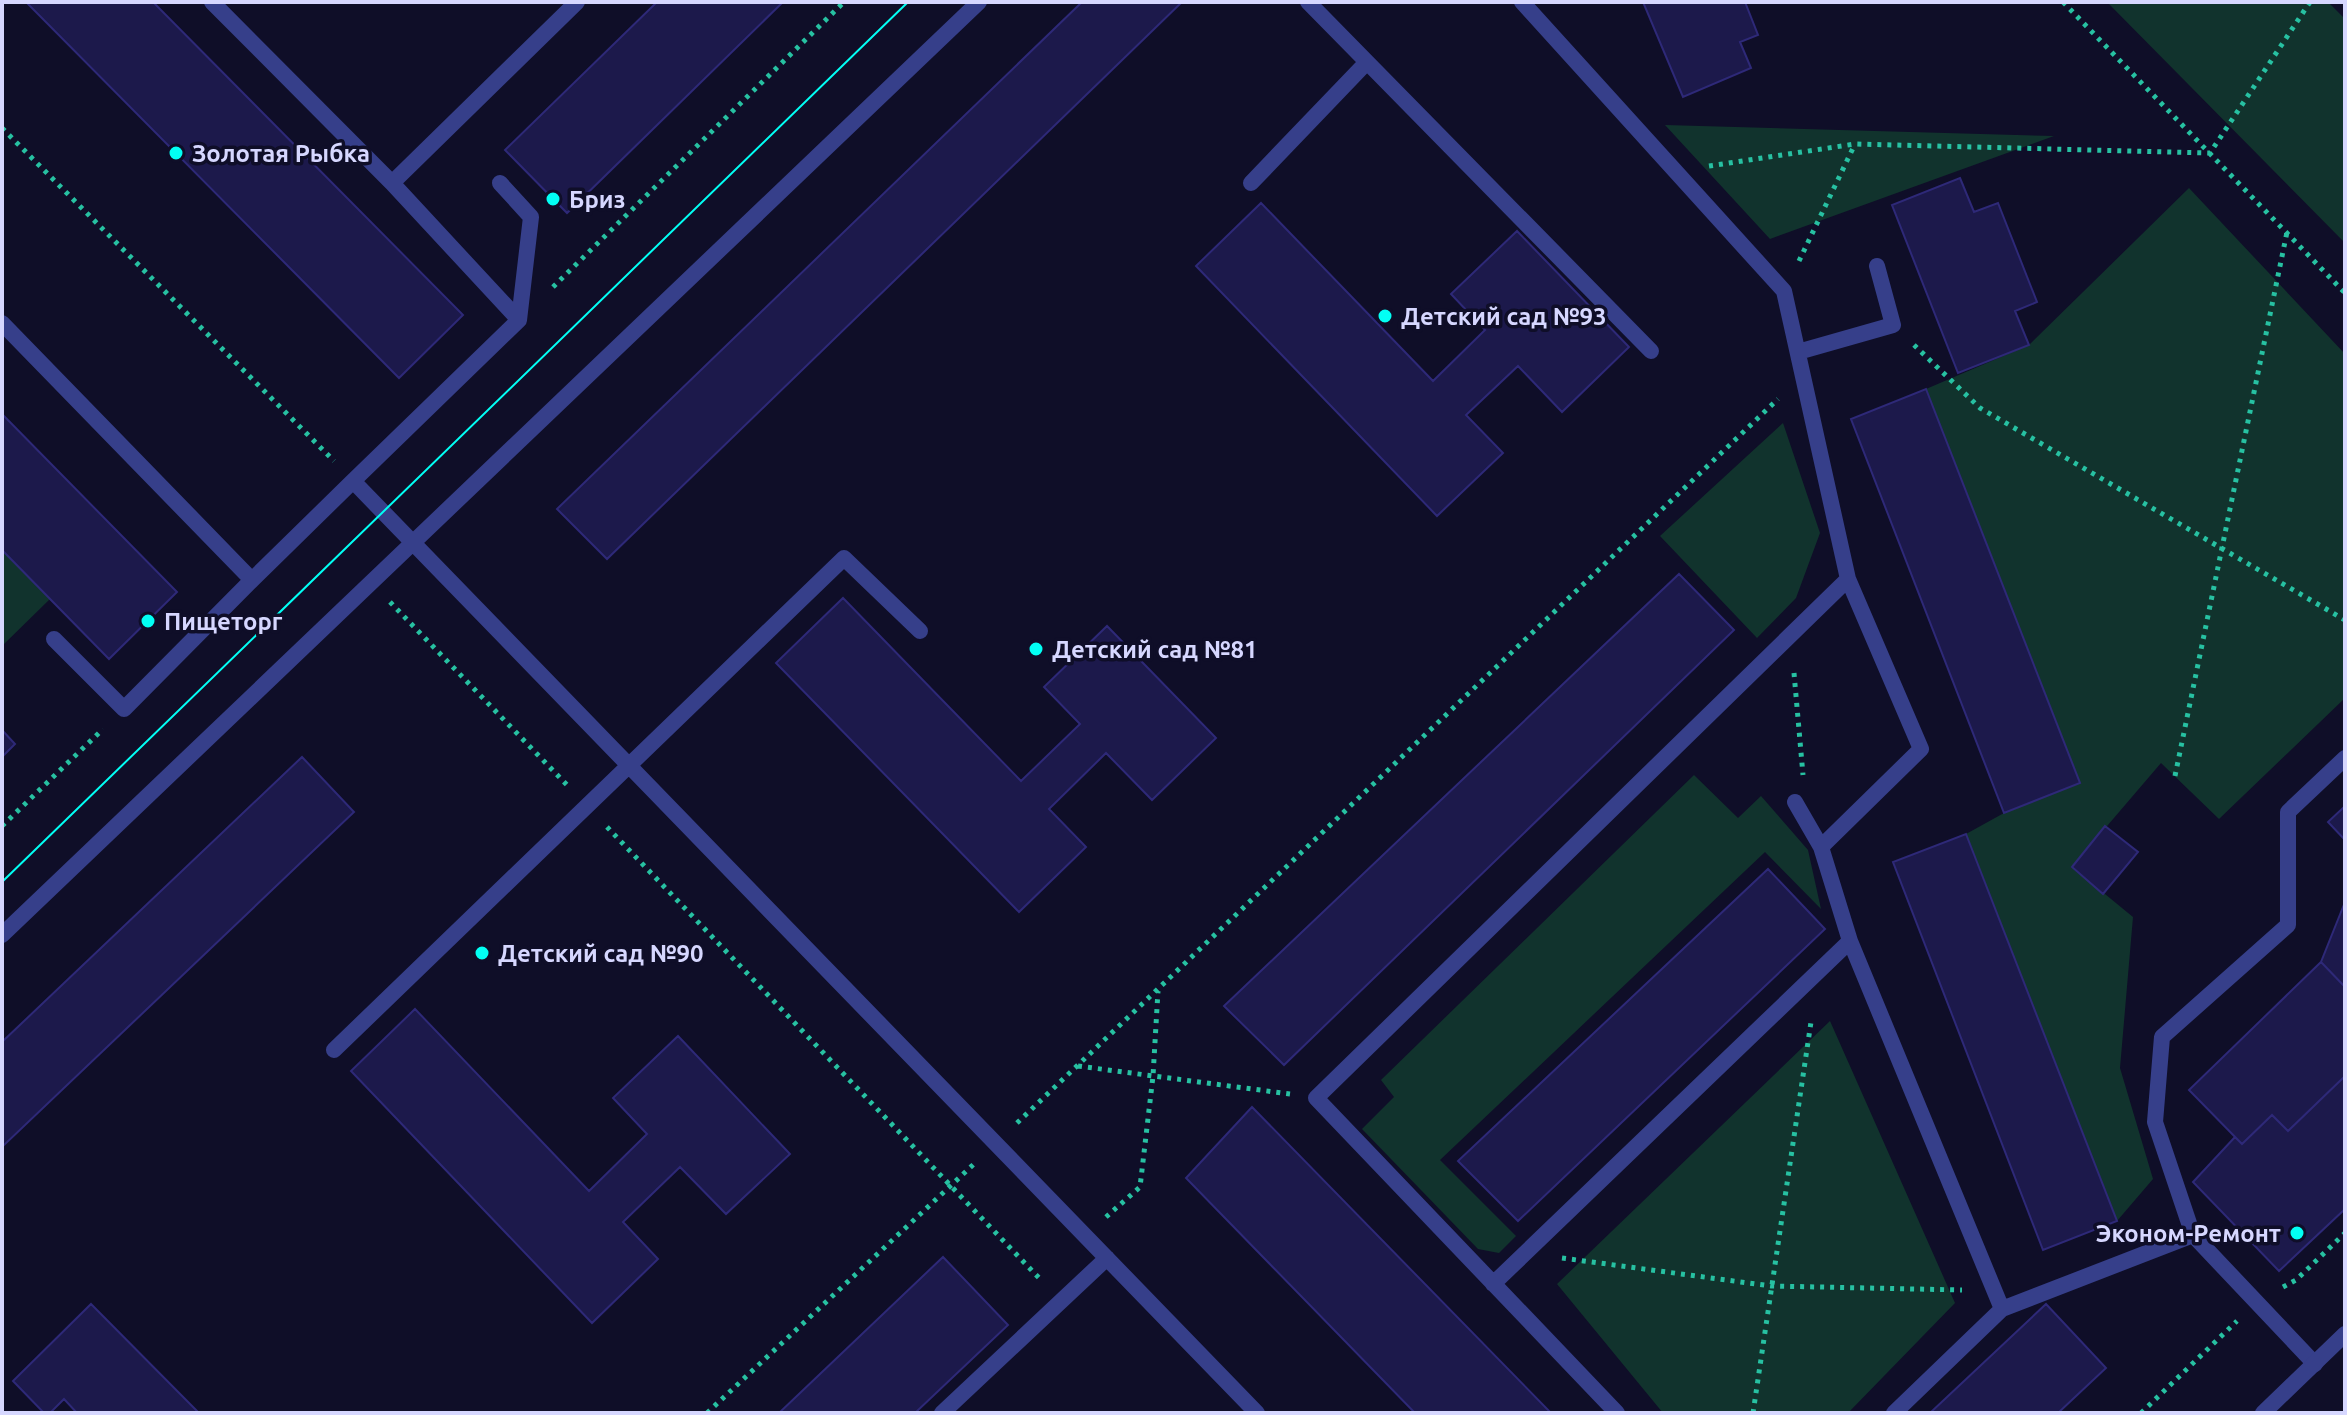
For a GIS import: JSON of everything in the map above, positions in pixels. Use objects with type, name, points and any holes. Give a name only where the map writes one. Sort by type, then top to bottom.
[{"type":"street","points":[[212,2],[392,183],[519,320]]},
{"type":"street","points":[[392,183],[577,2]]},
{"type":"street","points":[[2,935],[979,2]]},
{"type":"street","points":[[1308,2],[1651,351]]},
{"type":"street","points":[[1522,2],[1784,291],[1848,579],[1921,749],[1821,847]]},
{"type":"street","points":[[1251,183],[1367,62]]},
{"type":"street","points":[[54,639],[124,709],[519,320],[531,217],[500,183]]},
{"type":"street","points":[[1798,352],[1893,325],[1877,266]]},
{"type":"street","points":[[2,323],[252,580]]},
{"type":"street","points":[[353,481],[1257,1413]]},
{"type":"street","points":[[334,1050],[844,558],[920,631]]},
{"type":"street","points":[[1617,1413],[1316,1098],[1848,579]]},
{"type":"street","points":[[2315,1364],[2193,1235],[2155,1122],[2162,1037],[2288,925],[2288,812],[2345,758]]},
{"type":"street","points":[[1795,802],[1821,847],[1850,941],[2002,1309]]},
{"type":"street","points":[[1493,1284],[1850,941]]},
{"type":"street","points":[[1894,1413],[2002,1309],[2193,1235]]},
{"type":"street","points":[[942,1413],[1107,1258]]},
{"type":"street","points":[[2263,1413],[2345,1334]]},
{"type":"path","points":[[519,320],[844,2]]},
{"type":"path","points":[[2063,2],[2345,293]]},
{"type":"path","points":[[2210,153],[2310,2]]},
{"type":"path","points":[[2,128],[353,481]]},
{"type":"path","points":[[1784,291],[1855,144]]},
{"type":"path","points":[[1676,171],[1855,144],[2210,153]]},
{"type":"path","points":[[2175,776],[2287,232]]},
{"type":"path","points":[[1893,325],[1980,408],[2345,620]]},
{"type":"path","points":[[707,1413],[995,1144],[1803,375]]},
{"type":"path","points":[[370,581],[1061,1301]]},
{"type":"path","points":[[1791,635],[1808,824]]},
{"type":"path","points":[[2,826],[124,709]]},
{"type":"path","points":[[1753,1413],[1819,970]]},
{"type":"path","points":[[1085,1236],[1140,1187],[1153,1076],[1158,988]]},
{"type":"path","points":[[1077,1066],[1316,1098]]},
{"type":"path","points":[[1525,1253],[1771,1286],[1995,1291]]},
{"type":"green space","points":[[2107,2],[2328,2],[2345,19],[2345,243]]},
{"type":"green space","points":[[1665,125],[2054,136],[1770,239]]},
{"type":"green space","points":[[2189,188],[2345,354],[2345,698],[2219,819],[2161,763],[2072,867],[2133,917],[2120,1068],[2153,1179],[2117,1221],[1966,834],[2004,813],[2079,783],[1926,389],[2029,345]]},
{"type":"green space","points":[[1783,423],[1820,533],[1796,598],[1757,638],[1660,536]]},
{"type":"green space","points":[[2,550],[50,599],[2,646]]},
{"type":"green space","points":[[1694,775],[1738,818],[1761,796],[1808,850],[1821,909],[1765,852],[1440,1160],[1516,1236],[1499,1253],[1478,1249],[1362,1129],[1394,1097],[1381,1080]]},
{"type":"green space","points":[[1830,1021],[1955,1303],[1848,1413],[1663,1413],[1557,1284]]},
{"type":"building","points":[[26,2],[153,2],[463,315],[399,378]]},
{"type":"building","points":[[657,2],[783,2],[567,213],[505,150]]},
{"type":"building","points":[[1082,2],[1182,2],[607,559],[557,509]]},
{"type":"building","points":[[1643,2],[1745,2],[1758,35],[1740,42],[1751,68],[1683,97]]},
{"type":"building","points":[[1960,178],[1974,212],[1998,203],[2037,302],[2015,311],[2029,345],[1958,373],[1892,205]]},
{"type":"building","points":[[1261,203],[1433,381],[1485,330],[1451,294],[1517,231],[1629,347],[1562,412],[1518,366],[1466,415],[1503,453],[1437,516],[1196,266]]},
{"type":"building","points":[[1926,389],[2080,783],[2004,813],[1851,419]]},
{"type":"building","points":[[2,414],[177,592],[109,659],[2,550]]},
{"type":"building","points":[[1679,574],[1734,630],[1284,1065],[1224,1006]]},
{"type":"building","points":[[843,598],[1021,781],[1080,724],[1044,687],[1107,626],[1216,738],[1152,800],[1106,753],[1049,809],[1086,847],[1019,912],[776,663]]},
{"type":"building","points":[[2,730],[15,744],[2,757]]},
{"type":"building","points":[[302,757],[354,812],[2,1147],[2,1042]]},
{"type":"building","points":[[2345,806],[2345,840],[2328,822]]},
{"type":"building","points":[[2105,826],[2138,852],[2103,894],[2072,867]]},
{"type":"building","points":[[1966,834],[2117,1221],[2043,1250],[1893,862]]},
{"type":"building","points":[[1768,869],[1825,929],[1518,1221],[1458,1161]]},
{"type":"building","points":[[2345,902],[2345,987],[2321,962]]},
{"type":"building","points":[[2321,962],[2345,987],[2345,1076],[2288,1131],[2272,1115],[2242,1144],[2189,1090]]},
{"type":"building","points":[[415,1009],[589,1191],[647,1134],[613,1098],[678,1036],[790,1154],[726,1214],[680,1167],[623,1222],[658,1259],[592,1323],[351,1071]]},
{"type":"building","points":[[2345,1076],[2345,1209],[2279,1271],[2193,1182],[2235,1137],[2242,1144],[2272,1115],[2288,1131]]},
{"type":"building","points":[[1252,1107],[1551,1413],[1415,1413],[1186,1178]]},
{"type":"building","points":[[943,1257],[1008,1325],[915,1413],[779,1413]]},
{"type":"building","points":[[91,1304],[199,1413],[77,1413],[64,1399],[50,1413],[44,1413],[13,1381]]},
{"type":"building","points":[[2046,1304],[2106,1368],[2058,1413],[1930,1413]]},
{"type":"tram line","points":[[2,882],[908,2]]},
{"type":"place","name":"Золотая Рыбка","points":[[176,153]]},
{"type":"place","name":"Бриз","points":[[553,199]]},
{"type":"place","name":"Детский сад №93","points":[[1385,316]]},
{"type":"place","name":"Пищеторг","points":[[148,621]]},
{"type":"place","name":"Детский сад №81","points":[[1036,649]]},
{"type":"place","name":"Детский сад №90","points":[[482,953]]},
{"type":"place","name":"Эконом-Ремонт","points":[[2297,1233]]}]
